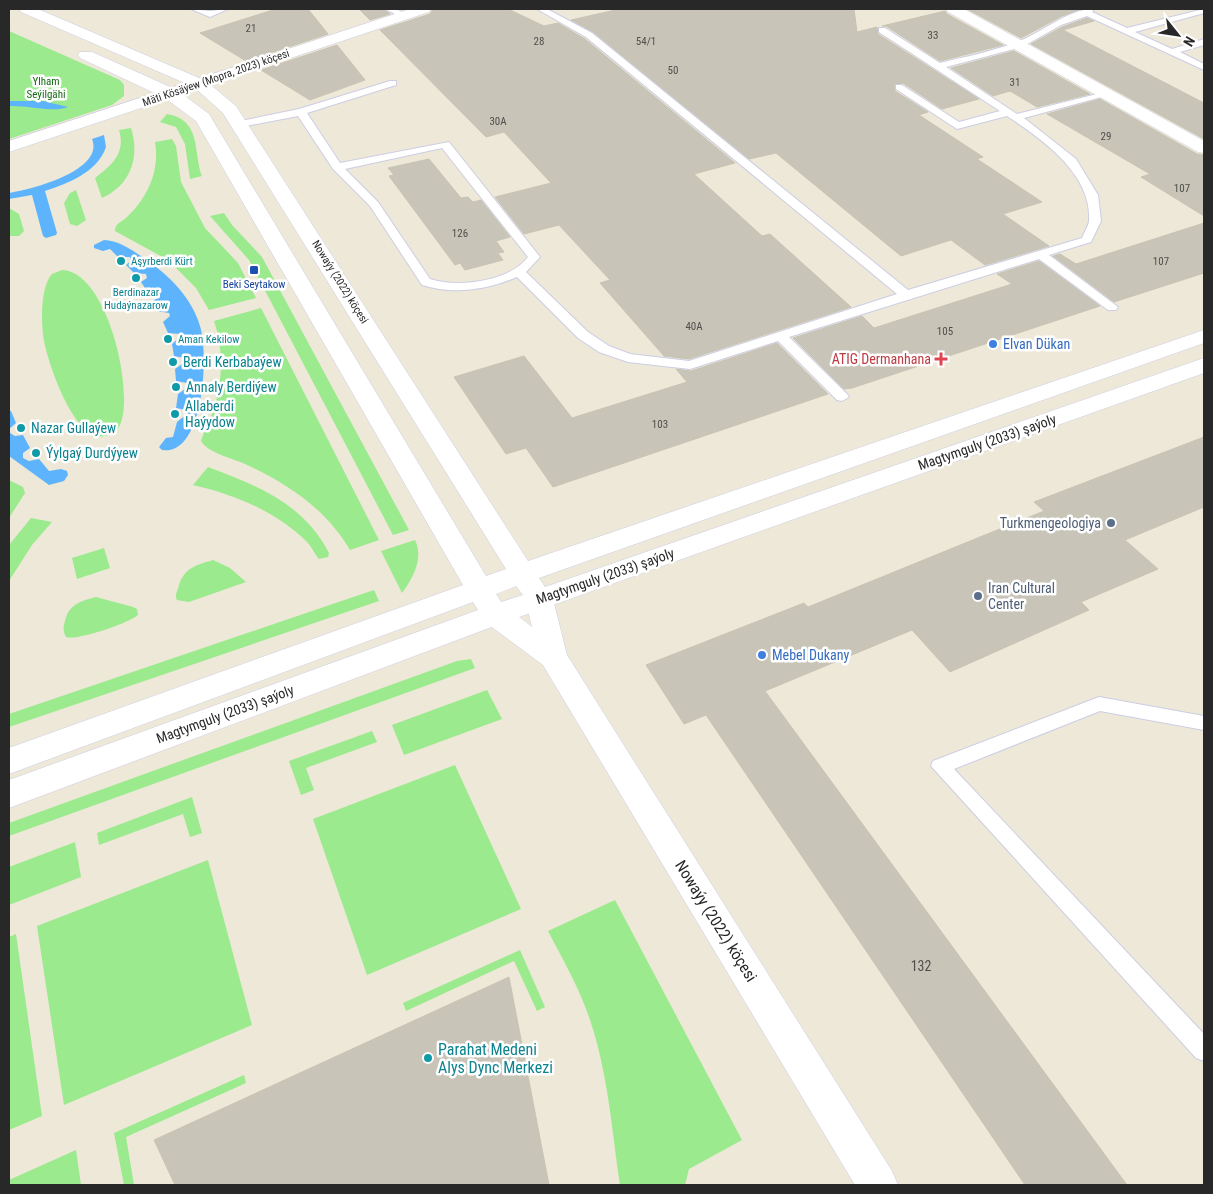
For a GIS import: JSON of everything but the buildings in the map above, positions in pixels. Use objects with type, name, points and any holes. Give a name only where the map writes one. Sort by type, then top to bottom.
[{"type":"main road","name":"Nowaýy (2022) köçesi","points":[[26,9],[200,84],[230,110],[241,124],[539,599],[553,657],[878,1185]]},
{"type":"main road","name":"Mäti Kösäýew (Mopra, 2023) köçesi","points":[[9,147],[200,84],[396,12],[424,9]]},
{"type":"main road","points":[[953,9],[1204,148]]},
{"type":"main road","name":"Nowaýy (2022) köçesi","points":[[9,21],[171,94],[202,118],[495,615],[553,657]]},
{"type":"main road","name":"Magtymguly (2033) şaýoly","points":[[9,761],[522,573],[1204,336]]},
{"type":"main road","name":"Magtymguly (2033) şaýoly","points":[[9,794],[539,599],[1204,365]]},
{"type":"lane","points":[[195,9],[210,14],[224,9]]},
{"type":"lane","points":[[541,9],[589,35],[906,295]]},
{"type":"lane","points":[[1127,31],[1204,10]]},
{"type":"lane","points":[[940,66],[1019,45],[1058,23],[1089,11],[1204,67]]},
{"type":"lane","points":[[520,273],[583,335],[604,349],[628,358],[690,365],[782,337],[906,295],[1087,240],[1095,221],[1092,195],[1072,161],[1013,115],[882,30]]},
{"type":"lane","points":[[1171,52],[1204,42]]},
{"type":"lane","points":[[241,124],[301,112],[393,83]]},
{"type":"lane","points":[[899,87],[957,126],[1106,93]]},
{"type":"lane","points":[[301,112],[337,167],[374,204],[426,282],[444,287],[466,286],[520,273],[530,265],[534,258],[445,144],[337,167]]},
{"type":"lane","points":[[1040,254],[1112,307]]},
{"type":"lane","points":[[782,337],[842,397]]},
{"type":"lane","points":[[1204,723],[1099,704],[940,766],[1204,1050]]},
{"type":"green space","name":"Ylham Seýilgähi","points":[[9,31],[120,80],[124,85],[124,96],[112,105],[9,139]]},
{"type":"green space","points":[[167,114],[178,117],[191,130],[202,176],[190,179],[185,144],[176,127],[160,122]]},
{"type":"green space","points":[[131,128],[134,149],[131,169],[120,186],[102,198],[95,178],[112,163],[119,152],[121,138],[119,130]]},
{"type":"green space","points":[[172,139],[176,146],[181,182],[205,228],[238,263],[256,298],[209,310],[196,288],[168,260],[115,231],[117,224],[127,217],[141,201],[151,182],[156,163],[155,142]]},
{"type":"green space","points":[[76,190],[86,220],[77,226],[70,224],[64,203],[70,193]]},
{"type":"green space","points":[[9,208],[19,214],[24,231],[19,236],[9,236]]},
{"type":"green space","points":[[224,213],[232,225],[262,257],[409,530],[393,535],[249,260],[210,216]]},
{"type":"green space","points":[[62,270],[78,276],[92,290],[104,311],[114,335],[124,387],[124,409],[119,427],[114,432],[105,436],[94,435],[83,428],[74,415],[57,383],[44,341],[42,306],[45,288],[52,274]]},
{"type":"green space","points":[[261,308],[379,540],[350,550],[329,522],[304,499],[261,471],[213,451],[201,441],[214,408],[220,379],[220,350],[214,321]]},
{"type":"green space","points":[[208,467],[244,481],[278,498],[306,521],[329,553],[328,557],[319,559],[305,540],[267,512],[223,493],[193,485]]},
{"type":"green space","points":[[9,480],[23,487],[25,493],[9,518]]},
{"type":"green space","points":[[31,518],[52,522],[32,545],[9,581],[9,545]]},
{"type":"green space","points":[[415,540],[418,561],[410,581],[402,593],[381,551]]},
{"type":"green space","points":[[104,548],[110,568],[77,579],[72,558]]},
{"type":"green space","points":[[213,560],[230,568],[246,582],[189,602],[177,600],[176,592],[188,570]]},
{"type":"green space","points":[[374,590],[379,601],[9,727],[9,714]]},
{"type":"green space","points":[[96,597],[133,607],[137,609],[138,615],[103,630],[72,638],[66,637],[64,625],[69,611],[76,604]]},
{"type":"green space","points":[[471,659],[475,668],[9,836],[9,823],[457,661]]},
{"type":"green space","points":[[487,690],[502,719],[404,755],[392,725]]},
{"type":"green space","points":[[372,731],[377,742],[306,768],[314,790],[301,795],[289,761]]},
{"type":"green space","points":[[455,765],[521,909],[367,975],[313,819]]},
{"type":"green space","points":[[192,797],[202,833],[190,837],[183,814],[99,845],[97,833]]},
{"type":"green space","points":[[75,842],[81,877],[9,905],[9,867]]},
{"type":"green space","points":[[208,860],[252,1025],[64,1105],[37,926]]},
{"type":"green space","points":[[615,900],[742,1140],[689,1169],[685,1185],[620,1185],[609,1102],[596,1040],[581,997],[548,931]]},
{"type":"green space","points":[[16,934],[42,1116],[9,1130],[9,937]]},
{"type":"green space","points":[[520,950],[545,1007],[537,1011],[514,961],[406,1011],[403,1003]]},
{"type":"green space","points":[[244,1075],[246,1083],[126,1137],[134,1185],[124,1185],[114,1133]]},
{"type":"green space","points":[[76,1150],[81,1185],[9,1185],[9,1180]]},
{"type":"water","points":[[9,101],[43,101],[68,107],[48,109],[9,106]]},
{"type":"water","points":[[104,135],[106,147],[96,164],[81,176],[45,191],[57,233],[46,238],[43,236],[32,195],[9,199],[9,193],[47,183],[77,169],[87,161],[93,150],[92,139]]},
{"type":"water","points":[[104,240],[109,240],[126,247],[163,272],[185,297],[200,326],[204,358],[200,401],[195,421],[187,438],[176,448],[162,450],[159,447],[166,438],[173,437],[177,422],[187,414],[186,410],[176,408],[178,394],[188,387],[187,383],[176,381],[175,369],[185,362],[184,358],[174,356],[172,344],[179,338],[179,334],[168,333],[163,322],[170,316],[169,313],[157,311],[153,301],[160,296],[159,293],[147,291],[141,282],[147,278],[146,274],[134,273],[126,265],[131,261],[130,257],[118,257],[110,249],[103,251],[94,248],[94,245]]},
{"type":"water","points":[[9,411],[11,411],[16,423],[9,429]]},
{"type":"water","points":[[9,429],[10,433],[15,436],[23,435],[30,448],[23,453],[23,458],[29,461],[39,459],[49,471],[61,469],[67,471],[68,475],[64,481],[49,485],[9,456]]},
{"type":"place","name":"Aşyrberdi Kürt","points":[[121,261]]},
{"type":"place","name":"Beki Seytakow","points":[[254,270]]},
{"type":"place","name":"Berdinazar Hudaýnazarow","points":[[136,278]]},
{"type":"place","name":"Aman Kekilow","points":[[168,339]]},
{"type":"place","name":"Elvan Dükan","points":[[993,344]]},
{"type":"place","name":"ATIG Dermanhana","points":[[941,359]]},
{"type":"place","name":"Berdi Kerbabaýew","points":[[173,362]]},
{"type":"place","name":"Annaly Berdiýew","points":[[176,387]]},
{"type":"place","name":"Allaberdi Haýydow","points":[[175,414]]},
{"type":"place","name":"Nazar Gullaýew","points":[[21,428]]},
{"type":"place","name":"Ýylgaý Durdýyew","points":[[36,453]]},
{"type":"place","name":"Turkmengeologiya","points":[[1111,523]]},
{"type":"place","name":"Iran Cultural Center","points":[[978,596]]},
{"type":"place","name":"Mebel Dukany","points":[[762,655]]},
{"type":"place","name":"Parahat Medeni Alys Dync Merkezi","points":[[428,1058]]}]
